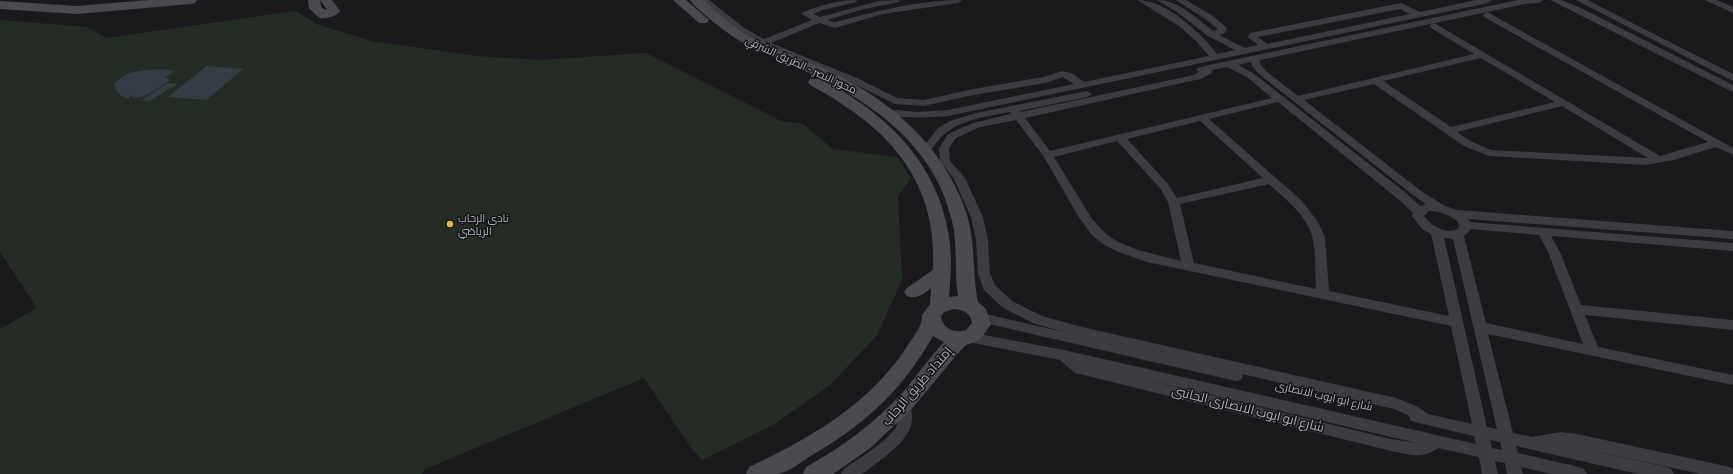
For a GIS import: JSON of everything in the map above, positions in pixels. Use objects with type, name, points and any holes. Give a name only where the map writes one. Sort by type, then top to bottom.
[{"type":"street","points":[[80,5],[92,0]]},
{"type":"street","points":[[0,5],[80,5],[191,0]]},
{"type":"street","points":[[314,0],[315,8],[323,15],[334,11],[326,0]]},
{"type":"street","name":"محور النصر - الطريق الشرقي","points":[[678,0],[733,45],[831,90],[872,118],[896,141],[921,174],[929,192],[939,233],[942,272],[935,314]]},
{"type":"street","name":"محور النصر - الطريق الشرقي","points":[[696,0],[741,37],[773,53],[830,74],[886,112],[905,127],[940,172],[957,209],[965,244],[965,284],[975,312]]},
{"type":"street","points":[[704,0],[740,29],[763,43],[830,74],[854,80],[895,101],[924,103],[968,93],[1039,81],[1063,74],[1070,76],[1082,85]]},
{"type":"street","points":[[853,0],[807,13],[807,16],[829,24],[839,24],[882,12],[958,0]]},
{"type":"street","points":[[763,43],[816,20],[853,8],[896,0]]},
{"type":"street","points":[[886,112],[918,116],[1016,113],[1197,77],[1208,72],[1212,63],[1206,45],[1176,18],[1141,0]]},
{"type":"street","points":[[1160,0],[1180,10],[1212,34],[1243,51]]},
{"type":"street","points":[[1180,0],[1210,18],[1223,29],[1222,31],[1212,34]]},
{"type":"street","points":[[1394,0],[1418,14]]},
{"type":"street","points":[[1081,336],[1038,320],[1018,310],[1007,304],[989,286],[984,274],[982,240],[977,217],[968,194],[959,178],[946,161],[944,154],[944,148],[952,136],[977,125],[1016,113],[1044,102],[1212,63],[1243,51],[1488,0]]},
{"type":"street","points":[[925,151],[942,130],[954,123],[961,115],[980,106],[1082,85],[1212,63],[1228,64],[1511,4],[1539,0]]},
{"type":"street","points":[[1554,0],[1570,0]]},
{"type":"street","points":[[1554,0],[1582,12],[1733,90]]},
{"type":"street","points":[[1580,0],[1733,78]]},
{"type":"street","points":[[1709,0],[1733,10]]},
{"type":"street","points":[[1722,0],[1733,5]]},
{"type":"street","points":[[1377,3],[1386,8]]},
{"type":"street","points":[[1278,53],[1291,56],[1302,55],[1487,15],[1507,10],[1512,7],[1511,4]]},
{"type":"street","points":[[1265,47],[1253,37],[1253,35],[1386,8],[1404,6]]},
{"type":"street","points":[[1582,12],[1585,18],[1595,26],[1733,97]]},
{"type":"street","points":[[1487,15],[1733,152]]},
{"type":"street","points":[[1309,24],[1326,34]]},
{"type":"street","points":[[1434,26],[1659,160]]},
{"type":"street","points":[[1206,45],[1217,45],[1223,41]]},
{"type":"street","points":[[1296,99],[1482,55]]},
{"type":"street","points":[[1256,58],[1255,64],[1263,73],[1296,99],[1413,190],[1441,208],[1455,214],[1464,221],[1462,230],[1480,327],[1515,474]]},
{"type":"street","points":[[1228,64],[1243,70],[1402,196],[1419,212],[1420,220],[1437,232],[1452,234],[1462,230],[1543,232],[1733,247]]},
{"type":"street","points":[[1375,80],[1474,148],[1497,154],[1630,162],[1659,160],[1717,143]]},
{"type":"street","points":[[968,93],[980,106]]},
{"type":"street","points":[[1034,95],[1044,102]]},
{"type":"street","points":[[1047,155],[1280,99]]},
{"type":"street","points":[[1448,131],[1563,103]]},
{"type":"street","points":[[1016,113],[1068,186],[1087,220],[1096,232],[1126,251],[1147,258],[1456,322]]},
{"type":"street","points":[[1202,118],[1298,204],[1314,225],[1319,237],[1323,294]]},
{"type":"street","points":[[1119,138],[1164,186],[1174,202],[1188,266]]},
{"type":"street","points":[[1174,202],[1272,180]]},
{"type":"street","points":[[1419,212],[1427,207],[1441,208]]},
{"type":"street","points":[[1455,214],[1733,235]]},
{"type":"street","points":[[1437,232],[1490,474]]},
{"type":"street","points":[[1543,232],[1554,252],[1593,350]]},
{"type":"street","points":[[913,292],[942,272]]},
{"type":"street","points":[[954,302],[975,312],[982,324],[979,329],[965,337],[945,336],[934,328],[935,314],[954,302]]},
{"type":"street","points":[[1577,309],[1733,325]]},
{"type":"street","name":"شارع ابو ايوب الانصارى","points":[[975,312],[1666,474]]},
{"type":"street","name":"إمتداد طريق الرحاب","points":[[757,474],[813,446],[854,418],[887,387],[905,366],[935,314]]},
{"type":"street","points":[[1480,327],[1733,380]]},
{"type":"street","name":"إمتداد طريق الرحاب","points":[[814,474],[859,446],[880,429],[903,405],[944,355],[965,337]]},
{"type":"street","name":"شارع ابو ايوب الانصارى الجانبى","points":[[965,337],[1063,354],[1080,369],[1391,445],[1414,449],[1425,449],[1436,442],[1485,453]]},
{"type":"street","points":[[849,474],[899,436],[905,426],[906,416],[903,405]]},
{"type":"street","points":[[1531,443],[1544,439],[1577,440],[1730,474]]},
{"type":"street","points":[[1485,453],[1579,474]]},
{"type":"shaded area","name":"نادي الرحاب الرياضي","points":[[295,11],[319,25],[371,41],[477,56],[540,60],[646,53],[781,121],[803,124],[833,149],[897,157],[911,178],[898,196],[902,280],[877,335],[830,385],[773,425],[702,460],[692,449],[644,378],[425,469],[422,474],[0,474],[0,329],[37,308],[0,252],[0,20],[86,27],[107,38]]},
{"type":"shaded area","points":[[207,66],[243,69],[206,100],[168,97]]},
{"type":"shaded area","points":[[162,69],[175,71],[165,77],[170,80],[147,95],[142,97],[132,97],[132,94],[128,99],[119,94],[115,88],[114,85],[123,76],[136,72]]},
{"type":"shaded area","points":[[168,83],[177,84],[150,101],[142,100]]},
{"type":"place","name":"نادي الرحاب الرياضي","points":[[450,224]]}]
